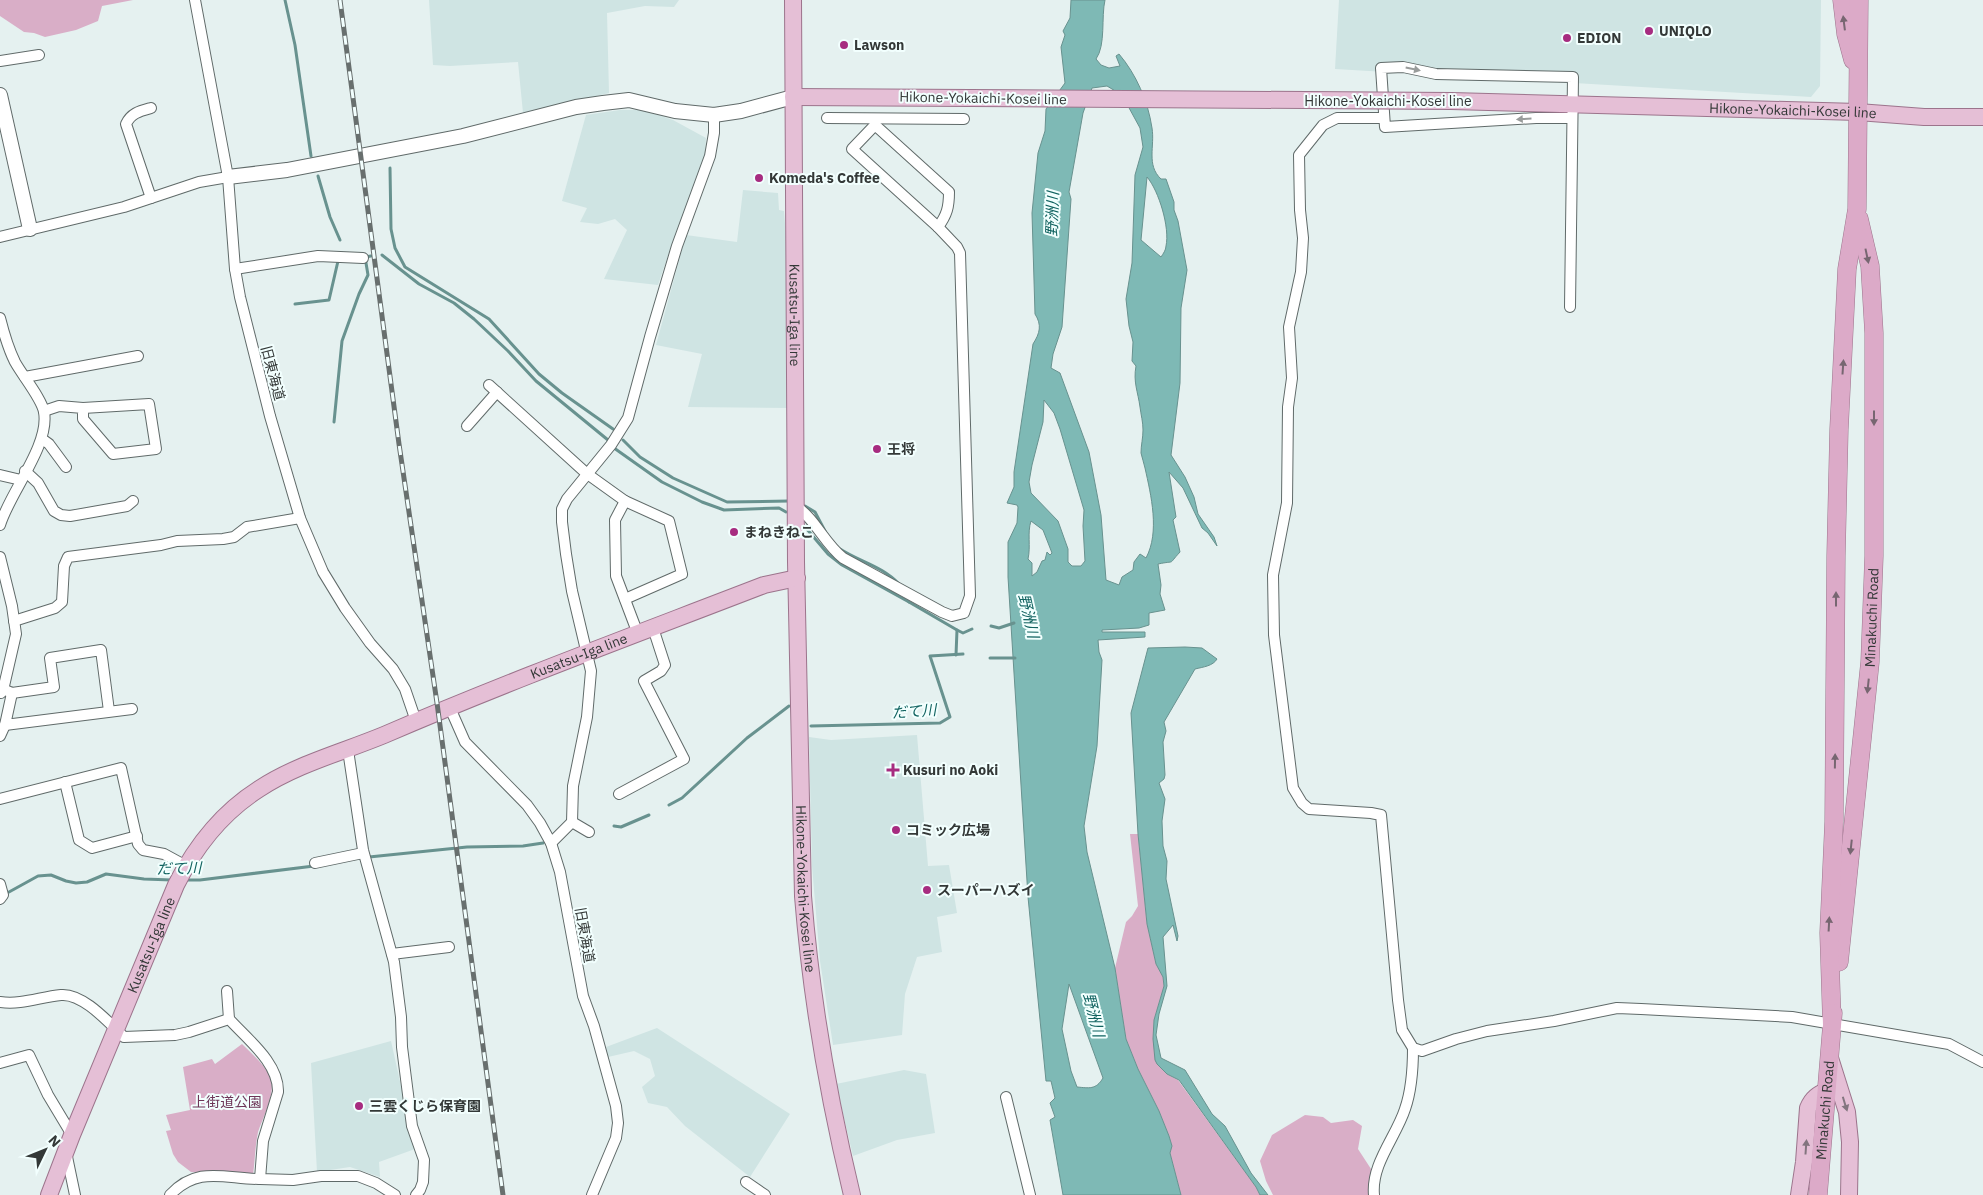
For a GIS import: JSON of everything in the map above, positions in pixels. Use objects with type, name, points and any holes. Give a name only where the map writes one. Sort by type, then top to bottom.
[{"type":"highway","points":[[1842,0],[1846,34],[1858,80]]},
{"type":"highway","points":[[1858,80],[1859,0]]},
{"type":"highway","name":"Minakuchi Road","points":[[1832,1025],[1829,933],[1834,822],[1836,546],[1839,429],[1847,269],[1857,208],[1858,80]]},
{"type":"highway","name":"Minakuchi Road","points":[[1818,1195],[1832,1025],[1870,662],[1874,556],[1874,333],[1870,266],[1857,208]]},
{"type":"main road","name":"Kusatsu-Iga line","points":[[49,1195],[115,1029],[180,876],[220,822],[258,789],[277,778],[586,654],[764,585],[796,578],[793,0]]},
{"type":"main road","name":"Hikone-Yokaichi-Kosei line","points":[[793,97],[1450,101],[1573,111],[1858,112],[1924,117],[1983,116]]},
{"type":"main road","name":"Hikone-Yokaichi-Kosei line","points":[[796,578],[803,896],[807,942],[819,1037],[852,1195]]},
{"type":"main road","points":[[1830,1058],[1848,1112],[1850,1142],[1848,1195]]},
{"type":"main road","points":[[1799,1195],[1804,1162],[1808,1108],[1816,1095],[1828,1090]]},
{"type":"street","name":"旧東海道","points":[[195,0],[228,177],[235,269],[250,341],[300,518],[323,572],[350,615],[370,643],[393,669],[405,688],[416,721]]},
{"type":"street","points":[[0,61],[39,55]]},
{"type":"street","points":[[1570,307],[1573,111],[1573,78],[1436,74],[1403,67],[1381,68],[1385,126],[1536,118],[1573,111]]},
{"type":"street","points":[[0,95],[30,229]]},
{"type":"street","points":[[0,237],[151,198],[199,182],[287,170],[463,136],[576,107],[629,100],[675,111],[714,115],[749,109],[793,97]]},
{"type":"street","points":[[796,506],[809,516],[832,549],[843,558],[942,612],[952,616],[964,613],[970,596],[960,254],[938,227],[852,149],[876,122],[876,97]]},
{"type":"street","points":[[151,108],[129,117],[126,124],[151,198]]},
{"type":"street","points":[[551,843],[572,822],[573,786],[587,717],[591,671],[572,591],[562,522],[562,509],[586,473],[611,445],[628,418],[677,246],[710,156],[714,133],[714,115]]},
{"type":"street","points":[[827,118],[876,122],[964,120]]},
{"type":"street","points":[[1374,1195],[1377,1170],[1405,1109],[1413,1076],[1413,1048],[1402,1030],[1381,815],[1309,809],[1297,797],[1293,788],[1274,636],[1273,575],[1287,503],[1288,407],[1292,378],[1289,327],[1301,272],[1303,238],[1300,210],[1299,155],[1323,125],[1337,118],[1383,118]]},
{"type":"street","points":[[876,122],[949,192],[949,209],[938,227]]},
{"type":"street","points":[[235,269],[318,256],[363,258]]},
{"type":"street","points":[[0,318],[2,341],[44,411],[42,440],[2,511],[0,525]]},
{"type":"street","points":[[24,378],[44,372],[138,356]]},
{"type":"street","points":[[467,426],[493,388],[586,473],[625,501],[668,521],[682,574],[625,599]]},
{"type":"street","points":[[44,411],[59,406],[83,408],[149,404],[156,449],[113,454],[83,420],[83,408]]},
{"type":"street","points":[[42,440],[48,444],[66,467]]},
{"type":"street","points":[[0,475],[23,476],[38,483],[54,510],[61,515],[70,516],[126,506],[133,501]]},
{"type":"street","points":[[625,501],[615,520],[616,576],[638,634]]},
{"type":"street","points":[[14,621],[55,608],[62,602],[64,566],[68,557],[161,545],[177,541],[223,539],[234,537],[247,527],[300,518]]},
{"type":"street","points":[[0,557],[16,634],[5,692],[5,725],[0,736]]},
{"type":"street","points":[[620,794],[684,759],[644,681],[661,671],[665,665],[653,628]]},
{"type":"street","points":[[5,692],[54,687],[50,658],[101,650],[109,711]]},
{"type":"street","name":"旧東海道","points":[[450,708],[465,742],[527,805],[540,823],[551,843],[560,872],[583,996],[594,1026],[616,1106],[618,1123],[616,1138],[592,1195]]},
{"type":"street","points":[[5,725],[132,709]]},
{"type":"street","points":[[348,750],[364,853],[392,954],[401,1017],[402,1047],[412,1126],[424,1160],[423,1182],[416,1195]]},
{"type":"street","points":[[0,799],[122,768],[138,844],[143,850],[164,854],[180,876]]},
{"type":"street","points":[[65,782],[79,840],[92,848],[137,836]]},
{"type":"street","points":[[572,822],[589,832]]},
{"type":"street","points":[[315,863],[364,853]]},
{"type":"street","points":[[0,884],[3,895],[0,899]]},
{"type":"street","points":[[392,954],[449,947]]},
{"type":"street","points":[[227,991],[229,1019],[271,1066],[278,1084],[278,1092],[263,1141],[260,1179]]},
{"type":"street","points":[[0,1002],[13,1004],[62,995],[75,997],[108,1020],[124,1037],[175,1035],[229,1019]]},
{"type":"street","points":[[1413,1048],[1422,1051],[1473,1034],[1554,1022],[1617,1008],[1792,1017],[1949,1044],[1983,1062]]},
{"type":"street","points":[[0,1063],[30,1055],[48,1094],[72,1135]]},
{"type":"street","points":[[1006,1097],[1030,1195]]},
{"type":"street","points":[[66,1151],[75,1195]]},
{"type":"street","points":[[170,1195],[186,1181],[208,1175],[293,1180],[321,1176],[358,1176],[376,1183],[395,1195]]},
{"type":"street","points":[[746,1182],[765,1195]]},
{"type":"shaded area","points":[[429,0],[679,0],[674,7],[645,6],[607,13],[609,93],[523,113],[518,62],[450,66],[433,65]]},
{"type":"shaded area","points":[[1339,0],[1821,0],[1820,86],[1811,97],[1335,69]]},
{"type":"shaded area","points":[[620,110],[644,110],[673,120],[706,138],[705,158],[676,232],[658,285],[604,279],[627,230],[615,219],[598,224],[580,222],[587,208],[562,201],[586,115]]},
{"type":"shaded area","points":[[743,190],[778,193],[779,210],[784,211],[790,408],[688,407],[702,354],[656,345],[686,235],[737,242]]},
{"type":"shaded area","points":[[917,735],[928,866],[949,865],[957,913],[937,917],[942,952],[917,957],[905,994],[902,1035],[833,1045],[820,961],[812,866],[809,737],[831,740]]},
{"type":"shaded area","points":[[657,1028],[790,1114],[750,1177],[685,1126],[667,1107],[648,1103],[642,1087],[655,1076],[650,1059],[634,1051],[608,1057],[606,1047]]},
{"type":"shaded area","name":"三雲くじら保育園","points":[[391,1041],[415,1149],[379,1162],[380,1177],[350,1167],[317,1172],[311,1063]]},
{"type":"shaded area","points":[[904,1070],[926,1074],[935,1133],[897,1140],[853,1156],[836,1084]]},
{"type":"green space","points":[[0,0],[133,0],[102,6],[98,21],[76,30],[45,37],[24,32],[0,16]]},
{"type":"green space","points":[[1130,834],[1138,834],[1147,924],[1156,964],[1163,977],[1164,986],[1154,1020],[1153,1039],[1167,1074],[1178,1080],[1260,1195],[1181,1195],[1170,1153],[1172,1146],[1169,1136],[1126,1039],[1115,968],[1126,922],[1138,906]]},
{"type":"green space","name":"上街道公園","points":[[242,1044],[258,1059],[270,1076],[272,1083],[271,1097],[258,1132],[253,1175],[191,1172],[178,1162],[173,1154],[166,1131],[171,1130],[166,1115],[190,1110],[183,1067],[212,1059],[215,1064]]},
{"type":"green space","points":[[1305,1115],[1323,1117],[1331,1123],[1353,1120],[1362,1126],[1358,1149],[1373,1172],[1370,1195],[1273,1195],[1266,1181],[1260,1161],[1272,1135]]},
{"type":"water","name":"野洲川","points":[[1071,0],[1105,0],[1101,46],[1096,59],[1101,65],[1109,68],[1120,66],[1116,56],[1119,54],[1136,79],[1150,118],[1153,135],[1152,161],[1154,168],[1156,174],[1161,179],[1166,179],[1174,202],[1174,210],[1178,221],[1187,270],[1181,308],[1180,383],[1171,455],[1185,477],[1194,497],[1198,514],[1214,537],[1217,546],[1202,528],[1183,488],[1169,472],[1176,517],[1173,520],[1180,552],[1171,562],[1158,564],[1161,585],[1160,594],[1165,610],[1149,613],[1149,625],[1139,628],[1102,630],[1102,632],[1145,632],[1145,637],[1098,640],[1102,660],[1097,746],[1084,826],[1087,852],[1115,968],[1126,1039],[1169,1136],[1172,1146],[1170,1153],[1181,1195],[1063,1195],[1050,1120],[1055,1117],[1050,1103],[1055,1098],[1051,1081],[1046,1081],[1028,897],[1008,577],[1008,542],[1017,523],[1018,507],[1017,505],[1007,503],[1014,487],[1014,472],[1033,344],[1039,329],[1039,322],[1035,314],[1032,213],[1038,153],[1045,131],[1046,109],[1065,83],[1061,47],[1065,35],[1063,31],[1070,18]],"holes":[[[1107,86],[1122,95],[1140,128],[1143,147],[1135,175],[1132,263],[1126,299],[1133,342],[1132,361],[1136,366],[1135,382],[1143,424],[1141,453],[1150,490],[1153,513],[1153,537],[1146,558],[1140,554],[1134,562],[1133,570],[1122,577],[1119,585],[1106,580],[1101,515],[1089,452],[1060,373],[1051,368],[1053,354],[1062,327],[1071,199],[1069,192],[1083,113],[1092,88]],[[1147,177],[1156,191],[1163,210],[1167,238],[1166,249],[1161,257],[1141,240]],[[1044,400],[1054,413],[1060,429],[1084,510],[1085,561],[1081,566],[1072,566],[1068,562],[1068,549],[1058,521],[1031,493],[1029,482],[1043,422]],[[1031,521],[1043,530],[1052,553],[1050,555],[1047,552],[1045,560],[1042,561],[1037,572],[1032,576],[1032,563],[1028,559]],[[1069,984],[1103,1078],[1098,1085],[1089,1088],[1077,1087],[1071,1071],[1062,1029]]]},
{"type":"water","points":[[1148,648],[1202,648],[1217,659],[1210,665],[1195,669],[1164,722],[1166,731],[1163,742],[1165,775],[1164,779],[1159,783],[1165,799],[1162,821],[1163,846],[1167,861],[1166,879],[1178,936],[1177,941],[1173,925],[1163,937],[1167,986],[1159,1014],[1156,1035],[1161,1058],[1185,1070],[1212,1114],[1225,1126],[1251,1173],[1268,1195],[1260,1195],[1179,1080],[1167,1074],[1155,1060],[1154,1020],[1164,986],[1163,977],[1156,964],[1147,924],[1138,834],[1131,713]]},
{"type":"waterway","points":[[285,0],[295,45],[311,156]]},
{"type":"waterway","points":[[390,168],[391,229],[395,248],[405,267],[489,319],[539,374],[562,393],[613,429]]},
{"type":"waterway","points":[[318,176],[330,217],[340,240]]},
{"type":"waterway","points":[[382,255],[419,284],[454,303],[474,319],[536,381],[608,440]]},
{"type":"waterway","points":[[334,422],[342,341],[368,275],[365,257],[371,256]]},
{"type":"waterway","points":[[295,304],[329,300],[338,261]]},
{"type":"waterway","points":[[623,440],[640,457],[673,478],[727,502],[789,501]]},
{"type":"waterway","points":[[614,448],[662,482],[702,502],[724,510],[779,508],[786,512]]},
{"type":"waterway","points":[[805,506],[815,512],[825,531]]},
{"type":"waterway","points":[[806,528],[828,554],[842,565],[909,602]]},
{"type":"waterway","points":[[840,549],[878,568],[899,584]]},
{"type":"waterway","points":[[909,602],[963,633],[972,629]]},
{"type":"waterway","name":"野洲川","points":[[991,626],[999,628],[1014,623]]},
{"type":"waterway","points":[[956,655],[957,630]]},
{"type":"waterway","name":"だて川","points":[[811,726],[940,723],[950,717],[930,656],[963,654]]},
{"type":"waterway","name":"だて川","points":[[990,658],[1015,658]]},
{"type":"waterway","name":"だて川","points":[[669,805],[682,798],[747,738],[789,706]]},
{"type":"waterway","name":"だて川","points":[[614,826],[621,827],[649,815]]},
{"type":"waterway","name":"だて川","points":[[369,857],[467,847],[523,846],[543,843]]},
{"type":"waterway","name":"だて川","points":[[184,880],[200,880],[314,866]]},
{"type":"waterway","name":"だて川","points":[[9,892],[38,876],[51,875],[76,883],[87,882],[106,874],[144,879],[172,880]]},
{"type":"railway","points":[[340,0],[399,444],[437,703],[503,1195]]},
{"type":"place","name":"UNIQLO","points":[[1649,31]]},
{"type":"place","name":"EDION","points":[[1567,38]]},
{"type":"place","name":"Lawson","points":[[844,45]]},
{"type":"place","name":"Komeda's Coffee","points":[[759,178]]},
{"type":"place","name":"王将","points":[[877,449]]},
{"type":"place","name":"まねきねこ","points":[[734,532]]},
{"type":"place","name":"Kusuri no Aoki","points":[[893,770]]},
{"type":"place","name":"コミック広場","points":[[896,830]]},
{"type":"place","name":"スーパーハズイ","points":[[927,890]]},
{"type":"place","name":"三雲くじら保育園","points":[[359,1106]]}]
